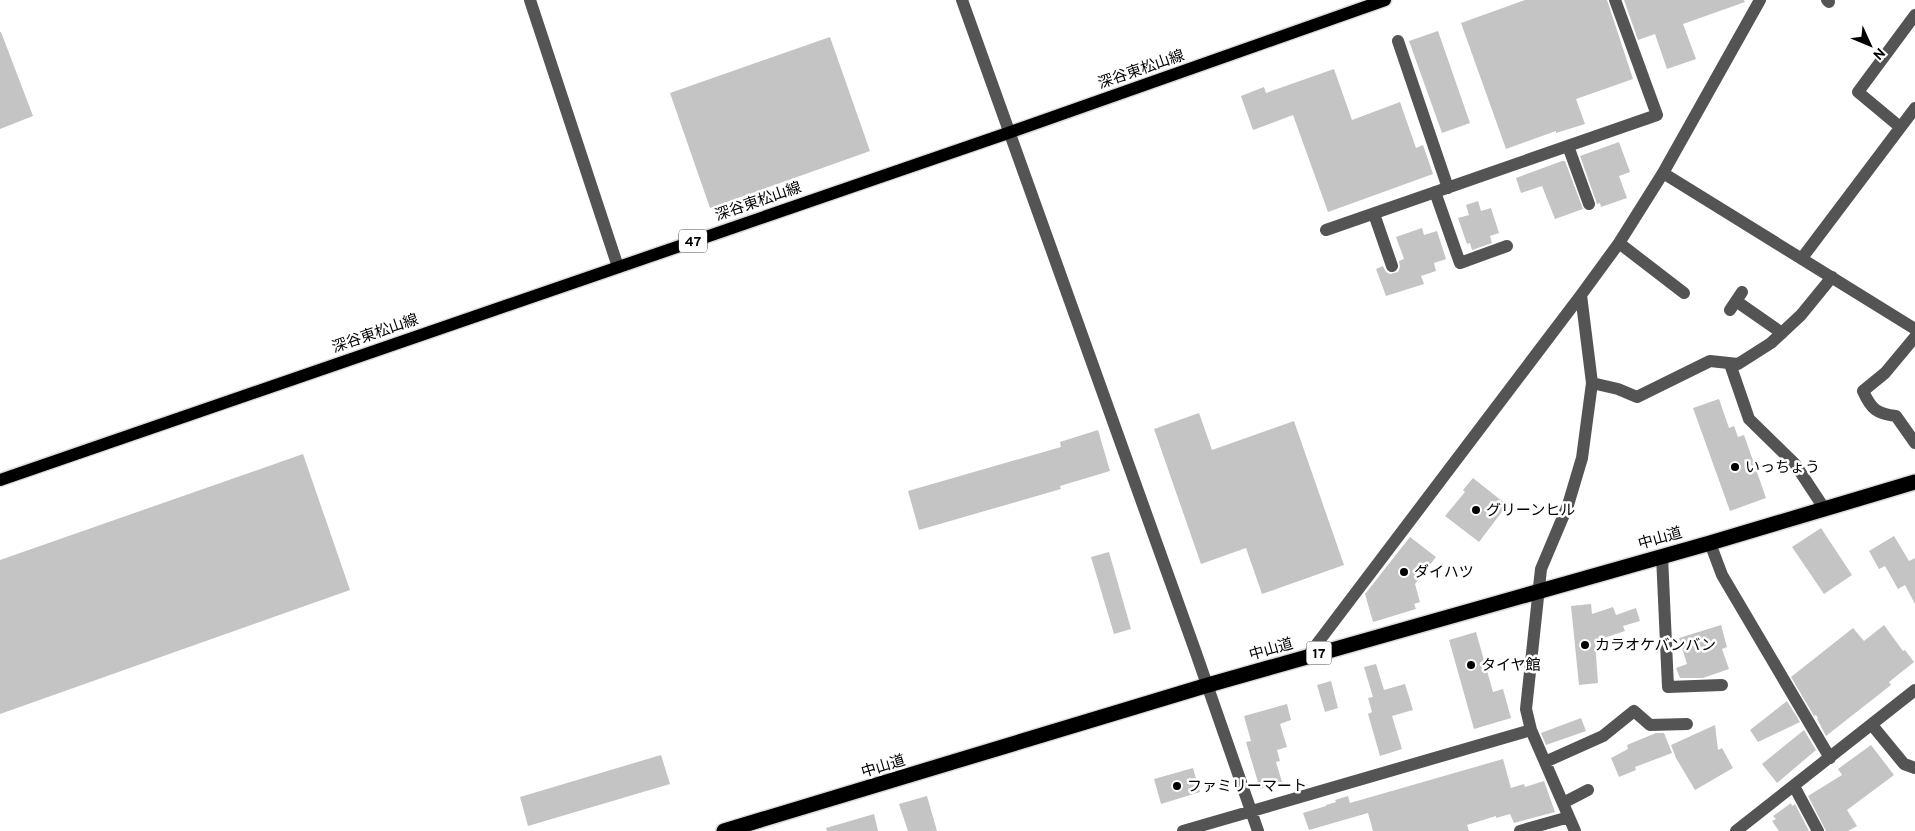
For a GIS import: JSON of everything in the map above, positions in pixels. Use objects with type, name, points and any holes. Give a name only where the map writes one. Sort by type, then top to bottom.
[{"type":"highway","name":"中山道","points":[[724,831],[1208,686],[1915,482]]},
{"type":"main road","name":"深谷東松山線","points":[[0,480],[1385,0]]},
{"type":"street","points":[[530,0],[618,267]]},
{"type":"street","points":[[962,0],[1208,686],[1258,831]]},
{"type":"street","points":[[1326,230],[1657,115],[1615,0]]},
{"type":"street","points":[[1308,657],[1581,296],[1618,243],[1663,173],[1760,0]]},
{"type":"street","points":[[1900,127],[1858,92],[1915,15]]},
{"type":"street","points":[[1398,41],[1448,188]]},
{"type":"street","points":[[1802,258],[1915,108]]},
{"type":"street","points":[[1568,146],[1589,204]]},
{"type":"street","points":[[1663,173],[1915,329]]},
{"type":"street","points":[[1435,192],[1460,262],[1507,246]]},
{"type":"street","points":[[1374,214],[1392,266]]},
{"type":"street","points":[[1618,243],[1684,293]]},
{"type":"street","points":[[1592,383],[1618,389],[1637,397],[1710,361],[1738,364],[1771,343],[1782,333],[1801,315],[1832,277]]},
{"type":"street","points":[[1575,831],[1530,730],[1526,709],[1541,569],[1568,505],[1582,458],[1592,383],[1581,296]]},
{"type":"street","points":[[1736,301],[1782,333]]},
{"type":"street","points":[[1915,337],[1885,373],[1863,391],[1869,405],[1883,415],[1896,416],[1915,444]]},
{"type":"street","points":[[1730,364],[1749,419],[1795,464],[1824,508]]},
{"type":"street","points":[[1710,542],[1722,575],[1830,758]]},
{"type":"street","points":[[1662,556],[1668,687],[1722,685]]},
{"type":"street","points":[[1736,831],[1915,690]]},
{"type":"street","points":[[1545,762],[1603,736],[1634,711],[1650,725],[1687,724]]},
{"type":"street","points":[[1872,725],[1904,764],[1915,768]]},
{"type":"street","points":[[1183,831],[1530,730]]},
{"type":"street","points":[[1794,786],[1818,831]]},
{"type":"street","points":[[1562,803],[1588,790]]},
{"type":"street","points":[[1520,831],[1569,817]]},
{"type":"building","points":[[1525,0],[1607,0],[1633,79],[1576,99],[1585,124],[1556,133],[1556,131],[1506,149],[1461,23]]},
{"type":"building","points":[[1624,0],[1744,0],[1745,2],[1683,24],[1696,59],[1667,69],[1655,34],[1638,40]]},
{"type":"building","points":[[1438,31],[1470,123],[1442,133],[1409,41]]},
{"type":"building","points":[[0,32],[33,116],[0,129]]},
{"type":"building","points":[[830,37],[870,151],[710,208],[670,93]]},
{"type":"building","points":[[1334,69],[1352,120],[1400,102],[1416,148],[1423,145],[1433,174],[1328,212],[1293,115],[1253,130],[1241,96],[1264,87],[1266,93]]},
{"type":"building","points":[[1619,142],[1630,172],[1619,176],[1627,198],[1601,207],[1600,203],[1597,204],[1580,156]]},
{"type":"building","points":[[1565,161],[1583,209],[1555,219],[1542,186],[1521,193],[1516,178]]},
{"type":"building","points":[[1478,201],[1481,211],[1491,208],[1499,233],[1490,236],[1492,243],[1472,250],[1470,243],[1467,244],[1458,218],[1469,215],[1466,205]]},
{"type":"building","points":[[1422,228],[1424,235],[1437,231],[1446,259],[1434,263],[1436,271],[1421,276],[1424,284],[1386,296],[1376,269],[1383,266],[1386,272],[1390,274],[1398,272],[1400,267],[1399,261],[1404,259],[1396,237]]},
{"type":"building","name":"いっちょう","points":[[1719,399],[1729,428],[1734,426],[1738,437],[1744,435],[1766,498],[1730,511],[1693,408]]},
{"type":"building","points":[[1199,413],[1212,450],[1294,421],[1344,565],[1262,594],[1246,548],[1201,564],[1154,429]]},
{"type":"building","points":[[1098,430],[1110,471],[1060,486],[1061,489],[919,530],[908,491],[1061,447],[1060,442]]},
{"type":"building","points":[[303,454],[350,590],[0,714],[0,560]]},
{"type":"building","name":"グリーンヒル","points":[[1473,478],[1507,505],[1479,542],[1445,516],[1465,492],[1463,490]]},
{"type":"building","points":[[1821,528],[1852,575],[1824,594],[1792,547]]},
{"type":"building","points":[[1894,536],[1909,561],[1915,558],[1915,604],[1905,585],[1898,589],[1885,566],[1879,569],[1869,551]]},
{"type":"building","name":"ダイハツ","points":[[1410,537],[1436,557],[1415,584],[1420,602],[1414,604],[1416,609],[1373,622],[1365,594]]},
{"type":"building","points":[[1109,552],[1131,629],[1114,634],[1091,557]]},
{"type":"building","name":"カラオケバンバン","points":[[1591,604],[1592,614],[1613,607],[1616,615],[1636,608],[1640,621],[1623,626],[1625,631],[1595,641],[1598,683],[1579,685],[1571,606]]},
{"type":"building","points":[[1721,625],[1727,647],[1722,649],[1729,669],[1703,678],[1680,678],[1676,668],[1687,664],[1679,638]]},
{"type":"building","points":[[1884,625],[1903,651],[1905,650],[1914,662],[1889,682],[1891,685],[1826,736],[1818,718],[1816,715],[1814,716],[1791,677],[1853,628],[1864,641]]},
{"type":"building","name":"タイヤ館","points":[[1476,632],[1493,692],[1503,689],[1511,718],[1474,729],[1449,640]]},
{"type":"building","points":[[1376,664],[1384,690],[1405,684],[1413,710],[1392,716],[1402,749],[1380,756],[1368,714],[1372,712],[1368,698],[1373,697],[1364,667]]},
{"type":"building","points":[[1331,681],[1338,708],[1325,712],[1317,685]]},
{"type":"building","points":[[1787,701],[1800,722],[1758,742],[1750,730]]},
{"type":"building","points":[[1287,704],[1291,720],[1280,724],[1287,747],[1277,750],[1280,761],[1276,762],[1282,782],[1260,789],[1246,742],[1251,741],[1244,716]]},
{"type":"building","points":[[1581,718],[1586,731],[1546,745],[1541,733]]},
{"type":"building","points":[[1715,725],[1718,750],[1722,748],[1733,768],[1695,790],[1676,758],[1671,745]]},
{"type":"building","points":[[1804,730],[1816,750],[1777,783],[1762,764]]},
{"type":"building","points":[[1656,733],[1664,733],[1672,753],[1635,767],[1636,770],[1619,777],[1611,758],[1628,749],[1627,745]]},
{"type":"building","points":[[1871,745],[1894,775],[1847,810],[1857,826],[1848,831],[1826,831],[1808,796],[1842,775],[1838,769]]},
{"type":"building","points":[[661,755],[670,784],[528,826],[520,797]]},
{"type":"building","points":[[1503,759],[1511,788],[1524,784],[1525,787],[1544,781],[1555,812],[1514,823],[1510,814],[1496,818],[1496,816],[1467,825],[1469,831],[1373,831],[1368,813],[1309,830],[1303,813],[1326,806],[1336,802],[1335,800],[1348,796],[1350,803]]},
{"type":"building","name":"ファミリーマート","points":[[1193,768],[1200,792],[1161,804],[1154,779]]},
{"type":"building","points":[[927,796],[937,831],[908,831],[899,804]]},
{"type":"building","points":[[1791,803],[1792,806],[1795,804],[1809,831],[1779,831],[1772,821],[1776,819],[1773,816]]},
{"type":"building","points":[[874,814],[878,831],[827,831],[826,828]]},
{"type":"place","name":"いっちょう","points":[[1735,467]]},
{"type":"place","name":"グリーンヒル","points":[[1476,510]]},
{"type":"place","name":"ダイハツ","points":[[1404,572]]},
{"type":"place","name":"カラオケバンバン","points":[[1585,645]]},
{"type":"place","name":"タイヤ館","points":[[1471,665]]},
{"type":"place","name":"ファミリーマート","points":[[1177,786]]}]
